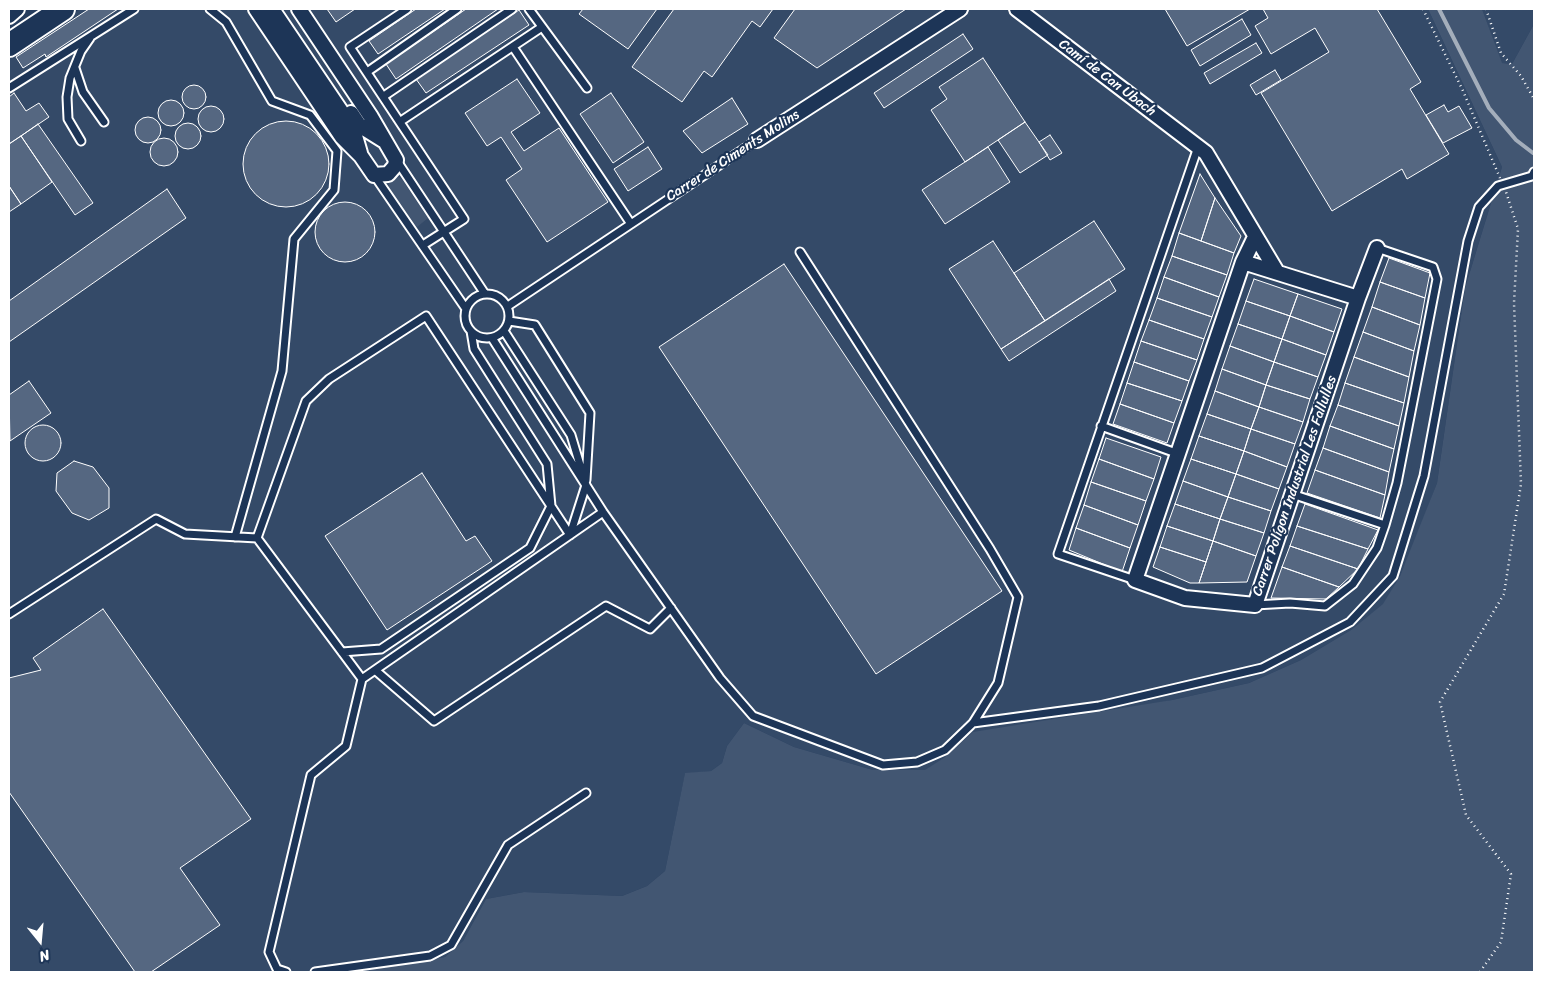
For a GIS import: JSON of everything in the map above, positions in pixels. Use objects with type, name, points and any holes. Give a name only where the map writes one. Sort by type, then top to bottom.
[{"type":"main road","points":[[9,45],[63,9]]},
{"type":"street","points":[[9,16],[17,9]]},
{"type":"street","points":[[256,9],[342,136],[361,156],[374,175],[388,174],[395,166],[396,160],[371,117],[299,9]]},
{"type":"street","points":[[272,9],[353,129],[361,156]]},
{"type":"street","points":[[281,9],[359,125],[384,141]]},
{"type":"street","name":"Carrer de Ciments Molins","points":[[757,140],[960,9]]},
{"type":"street","name":"Camí de Can Ubach","points":[[1017,9],[1198,147]]},
{"type":"street","points":[[1198,147],[1206,153],[1254,237],[1277,272]]},
{"type":"street","points":[[1134,580],[1176,453],[1243,262],[1254,237]]},
{"type":"street","name":"Carrer Polígon Industrial Les Fallulles","points":[[1134,580],[1185,598],[1255,605],[1358,298],[1377,248]]},
{"type":"street","points":[[1243,262],[1358,298]]},
{"type":"lane","points":[[9,88],[134,9]]},
{"type":"lane","points":[[210,9],[226,22],[272,101],[310,115],[337,151],[334,190],[294,239],[282,372],[235,536]]},
{"type":"lane","points":[[407,9],[350,47],[464,219],[423,245]]},
{"type":"lane","points":[[367,72],[457,9]]},
{"type":"lane","points":[[384,96],[512,9]]},
{"type":"lane","points":[[529,9],[587,88]]},
{"type":"lane","points":[[400,121],[542,27]]},
{"type":"lane","points":[[81,141],[68,119],[66,98],[70,78],[81,50],[91,36]]},
{"type":"lane","points":[[513,47],[631,224]]},
{"type":"lane","points":[[75,68],[83,92],[104,122]]},
{"type":"lane","name":"Carrer de Ciments Molins","points":[[508,306],[757,140]]},
{"type":"lane","points":[[1134,580],[1058,554],[1198,147]]},
{"type":"lane","points":[[396,160],[485,294]]},
{"type":"lane","points":[[374,175],[466,309],[466,325],[471,331],[478,336],[492,338],[504,331],[509,321],[508,306],[497,296],[485,294],[474,298],[466,309]]},
{"type":"lane","points":[[973,723],[1099,706],[1262,668],[1350,622],[1394,576],[1424,476],[1468,241],[1479,207],[1498,186],[1533,177]]},
{"type":"lane","points":[[1255,605],[1290,603],[1325,606],[1353,584],[1377,548],[1385,525],[1398,482],[1437,279],[1434,267],[1377,248]]},
{"type":"lane","points":[[492,338],[603,512],[720,678],[753,716],[883,765],[917,762],[945,750],[973,723],[998,683],[1018,597],[990,549],[800,252]]},
{"type":"lane","points":[[256,538],[306,401],[329,379],[426,316],[570,535]]},
{"type":"lane","points":[[509,321],[535,325],[590,412],[586,485],[570,535]]},
{"type":"lane","points":[[342,652],[381,649],[530,548],[550,506],[547,464],[474,349],[471,331]]},
{"type":"lane","points":[[504,331],[571,435],[586,485]]},
{"type":"lane","points":[[1101,426],[1176,453]]},
{"type":"lane","points":[[1292,494],[1385,525]]},
{"type":"lane","points":[[286,972],[277,968],[269,952],[311,775],[346,746],[362,679],[603,512]]},
{"type":"lane","points":[[9,614],[156,518],[185,534],[256,538],[362,679]]},
{"type":"lane","points":[[375,670],[434,721],[606,606],[650,629],[671,608]]},
{"type":"lane","points":[[315,972],[430,956],[451,945],[508,845],[586,793]]},
{"type":"path","points":[[1423,9],[1463,91],[1503,184],[1518,228],[1514,303],[1521,484],[1504,594],[1440,702],[1466,815],[1511,874],[1501,942],[1480,972]]},
{"type":"path","points":[[1486,9],[1501,53],[1521,76],[1534,99]]},
{"type":"shaded area","points":[[80,9],[1428,9],[1502,167],[1465,288],[1437,483],[1415,542],[1400,576],[1384,604],[1351,630],[1301,660],[1249,683],[1172,700],[945,757],[926,770],[873,770],[794,747],[744,723],[727,746],[722,763],[711,771],[685,774],[665,871],[647,886],[622,896],[524,892],[486,899],[463,941],[445,957],[354,972],[9,972],[9,57]]},
{"type":"shaded area","points":[[1428,9],[1482,9],[1502,63],[1512,64],[1534,24],[1534,972],[354,972],[445,957],[463,941],[486,899],[524,892],[622,896],[647,886],[665,871],[685,773],[711,771],[722,763],[727,746],[744,723],[794,747],[873,770],[925,770],[945,757],[973,732],[1172,700],[1249,683],[1301,660],[1351,630],[1383,604],[1400,576],[1437,483],[1465,288],[1502,167]]},
{"type":"shaded area","points":[[1482,9],[1534,9],[1534,24],[1512,64],[1501,63]]},
{"type":"shaded area","points":[[398,177],[401,178],[428,218],[417,227],[388,187],[389,183]]},
{"type":"building","points":[[89,9],[118,9],[46,57],[45,54],[23,68],[16,57]]},
{"type":"building","points":[[327,9],[355,9],[336,22]]},
{"type":"building","points":[[416,9],[445,9],[378,54],[369,41]]},
{"type":"building","points":[[466,9],[498,9],[396,79],[386,64]]},
{"type":"building","points":[[583,9],[657,9],[628,49],[579,14]]},
{"type":"building","points":[[674,9],[773,9],[760,27],[752,21],[712,77],[704,71],[682,102],[632,67]]},
{"type":"building","points":[[795,9],[906,9],[817,68],[774,38]]},
{"type":"building","points":[[1165,9],[1250,9],[1187,46]]},
{"type":"building","points":[[1263,9],[1377,9],[1421,82],[1410,89],[1449,154],[1407,179],[1402,169],[1332,211],[1261,93],[1329,52],[1315,28],[1271,54],[1255,26],[1268,18]]},
{"type":"building","points":[[519,10],[529,25],[426,93],[416,79]]},
{"type":"building","points":[[1242,19],[1251,35],[1200,66],[1191,50]]},
{"type":"building","points":[[963,34],[973,49],[884,108],[874,93]]},
{"type":"building","points":[[1256,43],[1262,53],[1210,84],[1204,73]]},
{"type":"building","points":[[983,58],[1025,122],[965,162],[931,110],[947,99],[939,87]]},
{"type":"building","points":[[1275,70],[1281,80],[1256,95],[1250,85]]},
{"type":"building","points":[[517,79],[540,113],[511,132],[524,151],[559,128],[608,202],[547,242],[506,180],[522,169],[501,137],[487,146],[465,113]]},
{"type":"building","points":[[194,85],[203,88],[206,97],[203,106],[194,109],[185,106],[182,97],[185,88]]},
{"type":"building","points":[[14,93],[26,111],[39,103],[49,117],[9,144],[9,97]]},
{"type":"building","points":[[611,93],[644,142],[613,163],[580,114]]},
{"type":"building","points":[[732,98],[748,124],[702,153],[683,131]]},
{"type":"building","points":[[171,100],[180,104],[184,113],[180,122],[171,126],[162,122],[158,113],[162,104]]},
{"type":"building","points":[[1444,105],[1448,112],[1459,106],[1472,128],[1443,143],[1426,115]]},
{"type":"building","points":[[211,106],[220,110],[224,119],[220,128],[211,132],[202,128],[198,119],[202,110]]},
{"type":"building","points":[[148,117],[157,121],[161,130],[157,139],[148,143],[139,139],[135,130],[139,121]]},
{"type":"building","points":[[286,121],[302,124],[310,128],[322,140],[326,148],[329,164],[326,180],[322,188],[310,200],[302,204],[286,207],[270,204],[262,200],[250,188],[246,180],[243,164],[246,148],[250,140],[262,128],[270,124]]},
{"type":"building","points":[[1025,122],[1048,155],[1020,173],[998,140]]},
{"type":"building","points":[[188,123],[197,127],[201,136],[197,145],[188,149],[179,145],[175,136],[179,127]]},
{"type":"building","points":[[38,124],[93,203],[75,215],[21,136]]},
{"type":"building","points":[[1050,135],[1062,153],[1050,160],[1039,142]]},
{"type":"building","points":[[21,136],[52,182],[21,204],[9,186],[9,144]]},
{"type":"building","points":[[164,138],[174,142],[178,152],[174,162],[164,166],[154,162],[150,152],[154,142]]},
{"type":"building","points":[[648,147],[662,169],[628,191],[614,169]]},
{"type":"building","points":[[988,147],[1010,182],[945,224],[922,190]]},
{"type":"building","points":[[1200,174],[1215,198],[1201,241],[1179,233]]},
{"type":"building","points":[[9,186],[21,204],[9,212]]},
{"type":"building","points":[[167,189],[186,218],[9,342],[9,301]]},
{"type":"building","points":[[1215,198],[1241,236],[1234,253],[1201,241]]},
{"type":"building","points":[[345,202],[361,207],[366,211],[370,216],[375,232],[370,248],[366,253],[361,257],[345,262],[329,257],[324,253],[320,248],[315,232],[320,216],[324,211],[329,207]]},
{"type":"building","points":[[1094,221],[1125,269],[1045,321],[1014,273]]},
{"type":"building","points":[[1179,233],[1234,253],[1227,275],[1172,256]]},
{"type":"building","points":[[993,241],[1045,321],[1001,349],[949,269]]},
{"type":"building","points":[[1172,256],[1227,275],[1219,297],[1164,277]]},
{"type":"building","points":[[1389,258],[1430,273],[1425,298],[1380,282]]},
{"type":"building","points":[[784,264],[1002,591],[876,674],[659,347]]},
{"type":"building","points":[[1164,277],[1219,297],[1212,317],[1157,298]]},
{"type":"building","points":[[1109,279],[1116,291],[1009,361],[1001,349]]},
{"type":"building","points":[[1254,279],[1298,294],[1290,316],[1246,301]]},
{"type":"building","points":[[1380,282],[1425,298],[1420,325],[1372,307]]},
{"type":"building","points":[[1298,294],[1342,309],[1334,332],[1290,316]]},
{"type":"building","points":[[1157,298],[1212,317],[1204,339],[1149,320]]},
{"type":"building","points":[[1246,301],[1290,316],[1282,339],[1238,324]]},
{"type":"building","points":[[1372,307],[1420,325],[1414,351],[1363,332]]},
{"type":"building","points":[[1290,316],[1334,332],[1326,355],[1282,339]]},
{"type":"building","points":[[1149,320],[1204,339],[1197,360],[1141,341]]},
{"type":"building","points":[[1238,324],[1282,339],[1274,362],[1230,346]]},
{"type":"building","points":[[1363,332],[1414,351],[1409,377],[1354,357]]},
{"type":"building","points":[[1282,339],[1326,355],[1318,377],[1274,362]]},
{"type":"building","points":[[1141,341],[1197,360],[1189,381],[1134,362]]},
{"type":"building","points":[[1230,346],[1274,362],[1266,385],[1222,369]]},
{"type":"building","points":[[1354,357],[1409,377],[1404,403],[1345,383]]},
{"type":"building","points":[[1134,362],[1189,381],[1182,401],[1127,383]]},
{"type":"building","points":[[1274,362],[1318,377],[1310,399],[1266,385]]},
{"type":"building","points":[[1222,369],[1266,385],[1259,407],[1215,391]]},
{"type":"building","points":[[29,381],[51,413],[10,441],[9,395]]},
{"type":"building","points":[[1127,383],[1182,401],[1174,423],[1120,404]]},
{"type":"building","points":[[1345,383],[1404,403],[1399,426],[1338,405]]},
{"type":"building","points":[[1266,385],[1310,399],[1303,422],[1259,407]]},
{"type":"building","points":[[1215,391],[1259,407],[1251,429],[1207,414]]},
{"type":"building","points":[[1120,404],[1174,423],[1167,443],[1113,424]]},
{"type":"building","points":[[1338,405],[1399,426],[1394,449],[1330,426]]},
{"type":"building","points":[[1259,407],[1303,422],[1295,444],[1251,429]]},
{"type":"building","points":[[1207,414],[1251,429],[1244,451],[1199,436]]},
{"type":"building","points":[[43,425],[50,426],[56,430],[60,436],[60,450],[56,456],[50,460],[43,461],[36,460],[30,456],[26,450],[25,443],[26,436],[30,430],[36,426]]},
{"type":"building","points":[[1330,426],[1394,449],[1389,472],[1323,448]]},
{"type":"building","points":[[1251,429],[1295,444],[1287,467],[1244,451]]},
{"type":"building","points":[[1199,436],[1244,451],[1236,474],[1191,459]]},
{"type":"building","points":[[1106,438],[1161,457],[1154,479],[1099,459]]},
{"type":"building","points":[[1323,448],[1389,472],[1385,495],[1315,470]]},
{"type":"building","points":[[1244,451],[1287,467],[1279,489],[1236,474]]},
{"type":"building","points":[[1099,459],[1154,479],[1146,501],[1091,482]]},
{"type":"building","points":[[1191,459],[1236,474],[1228,497],[1183,481]]},
{"type":"building","points":[[74,461],[93,467],[109,488],[109,508],[89,520],[72,513],[56,491],[57,473]]},
{"type":"building","points":[[1315,470],[1385,495],[1380,518],[1307,493]]},
{"type":"building","points":[[422,473],[466,541],[475,536],[492,561],[387,630],[325,536]]},
{"type":"building","points":[[1236,474],[1279,489],[1271,511],[1228,497]]},
{"type":"building","points":[[1183,481],[1228,497],[1220,519],[1175,504]]},
{"type":"building","points":[[1091,482],[1146,501],[1138,525],[1084,505]]},
{"type":"building","points":[[1228,497],[1271,511],[1264,533],[1220,519]]},
{"type":"building","points":[[1175,504],[1220,519],[1213,541],[1167,526]]},
{"type":"building","points":[[1305,504],[1378,530],[1368,549],[1297,526]]},
{"type":"building","points":[[1084,505],[1138,525],[1130,548],[1076,528]]},
{"type":"building","points":[[1220,519],[1264,533],[1256,556],[1213,541]]},
{"type":"building","points":[[1167,526],[1213,541],[1206,562],[1160,547]]},
{"type":"building","points":[[1297,526],[1368,549],[1358,569],[1290,546]]},
{"type":"building","points":[[1076,528],[1130,548],[1122,572],[1069,550]]},
{"type":"building","points":[[1213,541],[1256,556],[1247,582],[1199,583]]},
{"type":"building","points":[[1290,546],[1358,569],[1339,587],[1282,567]]},
{"type":"building","points":[[1160,547],[1206,562],[1199,583],[1190,583],[1153,567]]},
{"type":"building","points":[[1282,567],[1339,587],[1326,599],[1271,598]]},
{"type":"building","points":[[103,609],[251,819],[180,868],[220,925],[151,972],[135,972],[9,792],[9,678],[41,670],[33,658]]},
{"type":"waterway","points":[[1439,9],[1489,108],[1516,140],[1533,153]]}]
